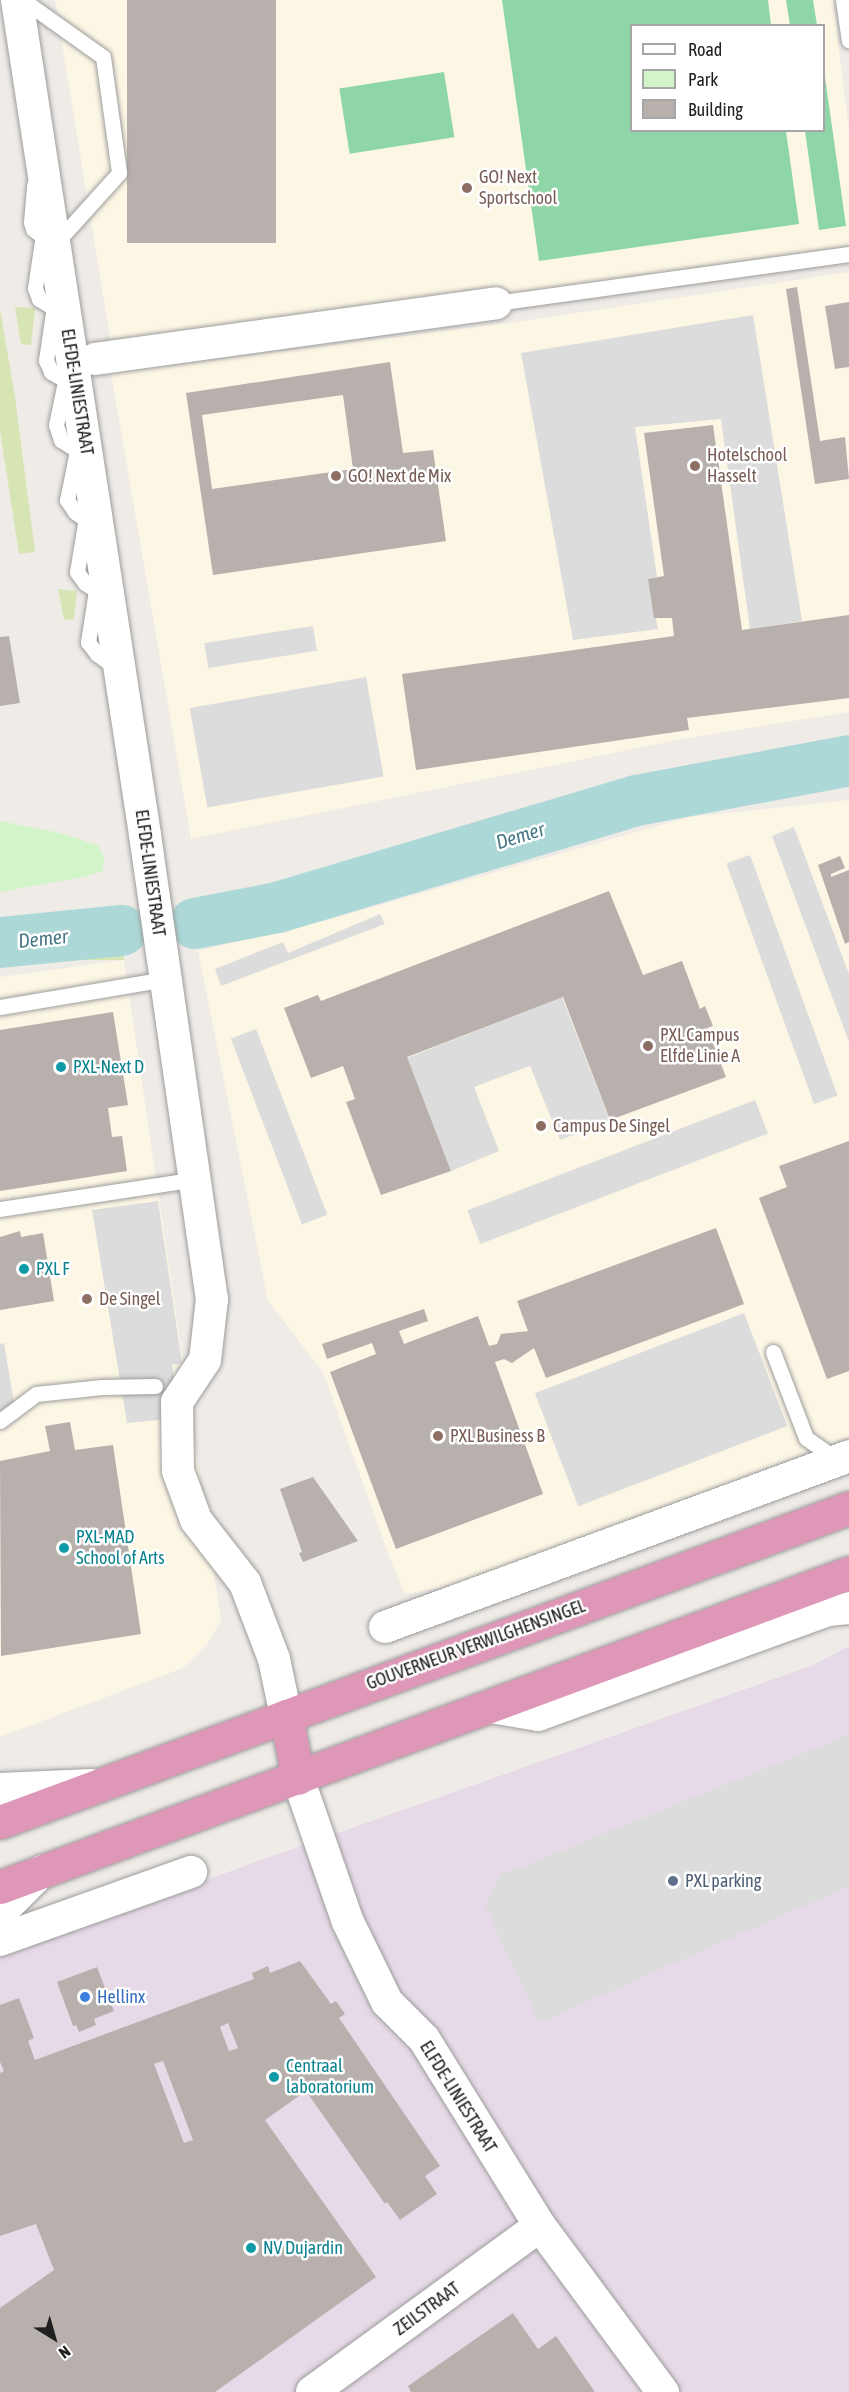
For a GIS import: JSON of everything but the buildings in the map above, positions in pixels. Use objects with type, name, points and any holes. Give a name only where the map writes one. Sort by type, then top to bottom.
[{"type":"highway","name":"GOUVERNEUR VERWILGHENSINGEL","points":[[0,1822],[849,1508]]},
{"type":"highway","points":[[0,1887],[849,1573]]},
{"type":"highway","points":[[286,1716],[298,1778]]},
{"type":"street","name":"ELFDE-LINIESTRAAT","points":[[17,0],[60,302],[77,370],[82,444],[102,585],[120,671],[212,1299],[205,1360],[177,1402],[178,1471],[196,1520],[246,1583],[274,1659],[286,1716]]},
{"type":"street","points":[[77,370],[496,303]]},
{"type":"street","points":[[385,1628],[844,1458]]},
{"type":"street","points":[[491,1707],[538,1715],[828,1610],[849,1608]]},
{"type":"street","name":"ELFDE-LINIESTRAAT","points":[[298,1778],[348,1922],[387,2002],[424,2039],[540,2226],[663,2392]]},
{"type":"street","name":"GOUVERNEUR VERWILGHENSINGEL","points":[[0,1789],[104,1784]]},
{"type":"street","points":[[0,1913],[42,1871]]},
{"type":"street","points":[[0,1940],[191,1872]]},
{"type":"street","name":"ZEILSTRAAT","points":[[312,2392],[540,2226]]},
{"type":"lane","points":[[23,0],[103,57],[120,173],[49,231]]},
{"type":"lane","points":[[843,0],[849,41]]},
{"type":"lane","points":[[496,303],[849,254]]},
{"type":"lane","points":[[0,1007],[166,979]]},
{"type":"lane","points":[[0,1209],[195,1179]]},
{"type":"lane","points":[[773,1353],[806,1438],[844,1458]]},
{"type":"lane","points":[[0,1422],[36,1394],[102,1387],[155,1386]]},
{"type":"shaded area","name":"GO! Next Sportschool","points":[[55,0],[833,0],[849,130],[849,246],[112,350]]},
{"type":"shaded area","name":"Hotelschool Hasselt","points":[[849,272],[849,712],[682,739],[191,839],[111,373],[516,322]]},
{"type":"shaded area","points":[[753,315],[802,621],[750,629],[721,419],[635,427],[657,577],[648,579],[658,629],[573,640],[521,353]]},
{"type":"shaded area","points":[[313,626],[317,651],[208,668],[204,643]]},
{"type":"shaded area","points":[[366,677],[384,776],[207,808],[190,708]]},
{"type":"shaded area","name":"Campus De Singel","points":[[849,800],[849,1437],[455,1585],[405,1594],[392,1564],[323,1372],[268,1301],[198,951],[320,922],[689,817]]},
{"type":"shaded area","points":[[794,827],[849,974],[849,1042],[772,836]]},
{"type":"shaded area","points":[[750,855],[838,1096],[814,1104],[727,864]]},
{"type":"shaded area","points":[[380,914],[385,924],[221,986],[215,969],[283,942],[288,953]]},
{"type":"shaded area","name":"De Singel","points":[[124,960],[221,1621],[208,1643],[183,1668],[0,1737],[0,977]]},
{"type":"shaded area","points":[[562,997],[610,1121],[560,1140],[530,1066],[474,1087],[499,1151],[451,1171],[407,1058]]},
{"type":"shaded area","points":[[256,1029],[327,1215],[302,1224],[231,1039]]},
{"type":"shaded area","points":[[755,1100],[768,1134],[480,1244],[467,1210]]},
{"type":"shaded area","points":[[158,1201],[182,1363],[172,1365],[180,1418],[127,1423],[92,1210]]},
{"type":"shaded area","points":[[744,1313],[787,1426],[578,1506],[535,1393]]},
{"type":"shaded area","points":[[4,1343],[14,1403],[0,1415],[0,1344]]},
{"type":"shaded area","points":[[849,1646],[849,2392],[0,2392],[0,1956],[250,1864],[811,1666]]},
{"type":"shaded area","name":"PXL parking","points":[[849,1735],[849,1886],[539,2023],[485,1905],[501,1875]]},
{"type":"green space","points":[[502,0],[768,0],[771,24],[630,24],[630,132],[786,132],[799,224],[539,261]]},
{"type":"green space","points":[[786,0],[813,0],[817,24],[790,24]]},
{"type":"green space","points":[[444,72],[454,137],[350,154],[339,89]]},
{"type":"green space","points":[[825,77],[846,226],[819,230],[805,132],[825,132]]},
{"type":"green space","points":[[15,307],[35,308],[31,345],[21,344]]},
{"type":"green space","points":[[0,309],[15,397],[35,552],[19,554],[0,431]]},
{"type":"green space","points":[[58,589],[77,591],[74,619],[64,620]]},
{"type":"green space","points":[[0,821],[60,833],[97,845],[104,857],[103,871],[88,876],[0,892]]},
{"type":"green space","points":[[30,947],[124,947],[124,960],[30,960]]},
{"type":"waterway","name":"Demer","points":[[194,923],[277,907],[636,800],[849,760]]},
{"type":"waterway","name":"Demer","points":[[0,942],[121,930]]},
{"type":"place","name":"GO! Next Sportschool","points":[[467,188]]},
{"type":"place","name":"Hotelschool Hasselt","points":[[695,466]]},
{"type":"place","name":"GO! Next de Mix","points":[[336,476]]},
{"type":"place","name":"PXL Campus Elfde Linie A","points":[[648,1046]]},
{"type":"place","name":"PXL-Next D","points":[[61,1067]]},
{"type":"place","name":"Campus De Singel","points":[[541,1126]]},
{"type":"place","name":"PXL F","points":[[24,1269]]},
{"type":"place","name":"De Singel","points":[[87,1299]]},
{"type":"place","name":"PXL Business B","points":[[438,1436]]},
{"type":"place","name":"PXL-MAD School of Arts","points":[[64,1548]]},
{"type":"place","name":"PXL parking","points":[[673,1881]]},
{"type":"place","name":"Hellinx","points":[[85,1997]]},
{"type":"place","name":"Centraal laboratorium","points":[[274,2077]]},
{"type":"place","name":"NV Dujardin","points":[[251,2248]]}]
